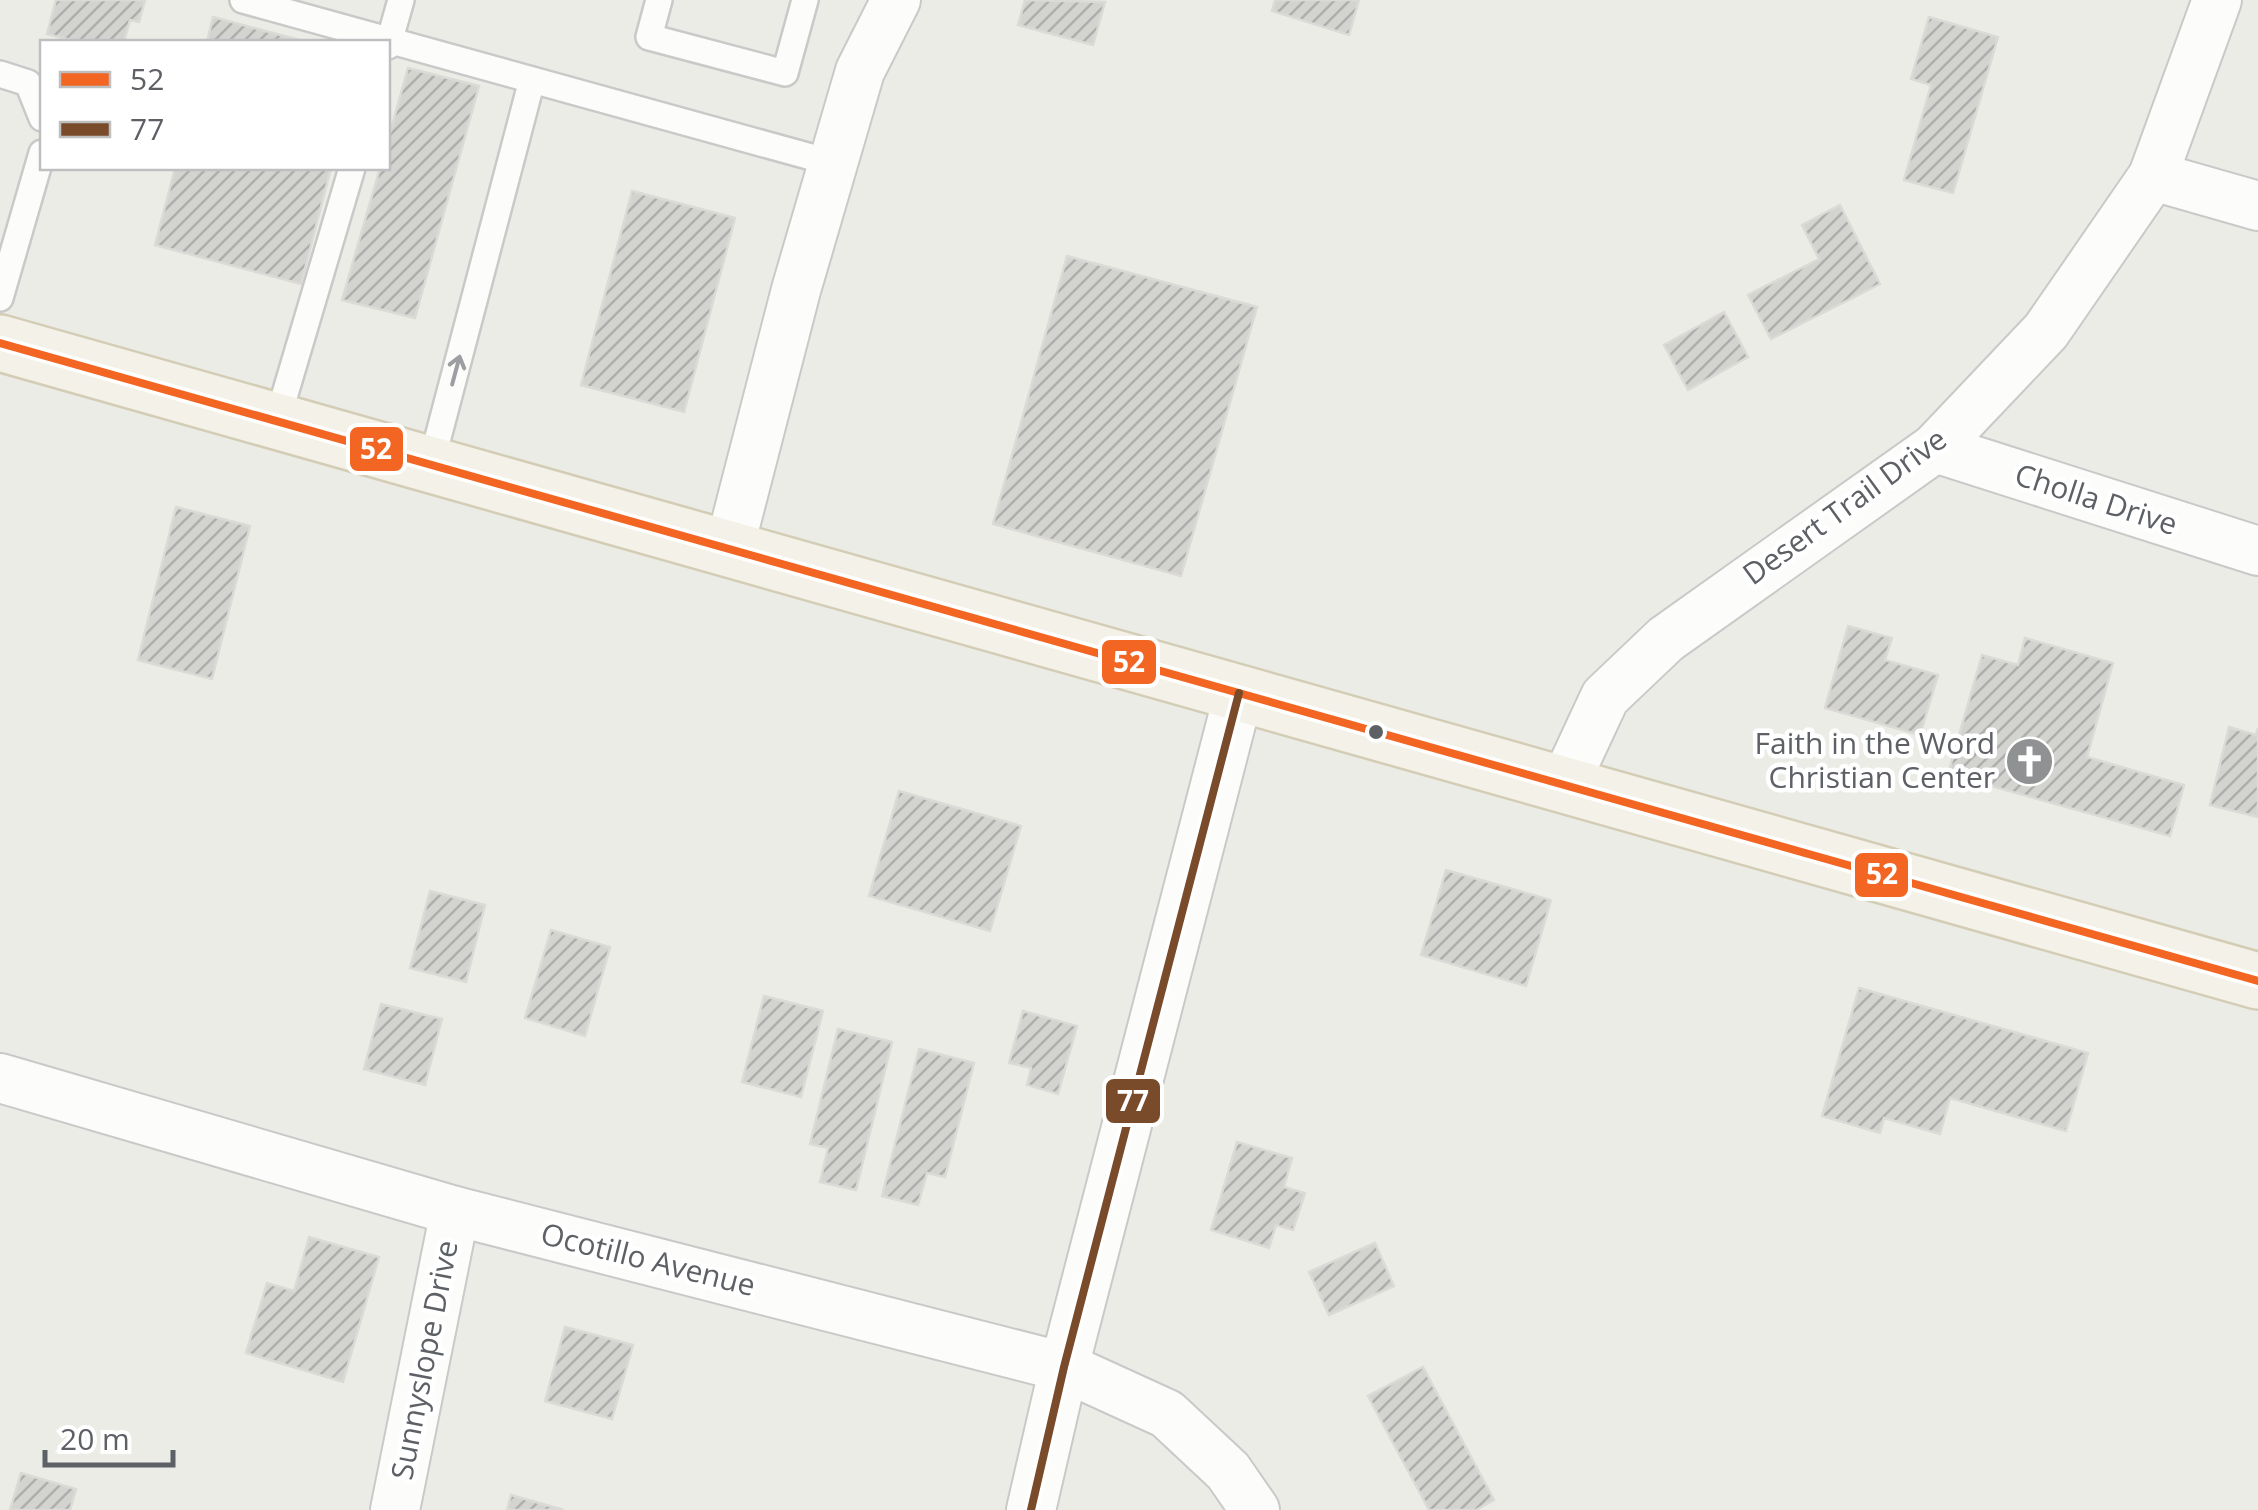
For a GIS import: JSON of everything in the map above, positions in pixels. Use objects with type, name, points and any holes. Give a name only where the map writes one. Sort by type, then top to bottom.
[{"type":"main road","points":[[0,342],[2258,981]]},
{"type":"street","points":[[729,548],[796,290],[860,71],[896,0]]},
{"type":"street","name":"Desert Trail Drive","points":[[1564,785],[1605,696],[1666,638],[1935,448],[2046,330],[2153,176],[2217,0]]},
{"type":"street","points":[[2153,176],[2258,206]]},
{"type":"street","name":"Cholla Drive","points":[[1935,448],[2258,551]]},
{"type":"street","points":[[1030,1510],[1239,693]]},
{"type":"street","name":"Ocotillo Avenue","points":[[0,1078],[455,1211],[1064,1367],[1167,1414],[1228,1471],[1255,1510]]},
{"type":"street","name":"Sunnyslope Drive","points":[[395,1510],[455,1211]]},
{"type":"lane","points":[[243,0],[378,40]]},
{"type":"lane","points":[[389,40],[401,0]]},
{"type":"lane","points":[[659,0],[649,37],[784,73],[805,0]]},
{"type":"lane","points":[[390,44],[833,163]]},
{"type":"lane","points":[[0,74],[28,83],[40,113]]},
{"type":"lane","points":[[431,464],[532,80]]},
{"type":"lane","points":[[0,298],[40,160]]},
{"type":"lane","points":[[277,421],[351,170]]},
{"type":"building","points":[[56,0],[145,0],[139,22],[130,20],[125,40],[70,40],[47,34]]},
{"type":"building","points":[[1025,0],[1105,2],[1093,45],[1018,25]]},
{"type":"building","points":[[1275,0],[1359,0],[1349,35],[1272,11]]},
{"type":"building","points":[[213,17],[299,40],[207,40]]},
{"type":"building","points":[[1929,17],[1998,37],[1953,193],[1904,180],[1931,85],[1911,79]]},
{"type":"building","points":[[408,68],[479,86],[415,318],[342,300],[379,170],[390,170],[390,133]]},
{"type":"building","points":[[174,170],[330,170],[301,284],[155,245]]},
{"type":"building","points":[[632,191],[735,218],[684,412],[581,385]]},
{"type":"building","points":[[1840,205],[1880,284],[1771,339],[1748,295],[1819,259],[1802,225]]},
{"type":"building","points":[[1067,256],[1257,307],[1181,576],[993,524]]},
{"type":"building","points":[[1724,312],[1748,357],[1688,390],[1664,345]]},
{"type":"building","points":[[176,507],[250,526],[212,679],[138,660]]},
{"type":"building","points":[[1848,626],[1892,638],[1885,660],[1938,675],[1920,735],[1825,708]]},
{"type":"building","points":[[2025,638],[2113,663],[2087,757],[2184,785],[2170,836],[1948,774],[1982,655],[2018,665]]},
{"type":"building","points":[[2229,727],[2256,735],[2258,728],[2258,817],[2210,805]]},
{"type":"building","points":[[899,791],[1021,826],[990,931],[869,896]]},
{"type":"building","points":[[1446,870],[1551,900],[1526,986],[1421,955]]},
{"type":"building","points":[[430,891],[485,905],[466,982],[410,968]]},
{"type":"building","points":[[551,930],[610,947],[585,1036],[525,1018]]},
{"type":"building","points":[[1859,988],[2088,1053],[2066,1131],[1950,1098],[1940,1134],[1884,1118],[1880,1133],[1822,1116]]},
{"type":"building","points":[[764,996],[823,1011],[801,1097],[742,1082]]},
{"type":"building","points":[[381,1004],[442,1019],[425,1085],[364,1069]]},
{"type":"building","points":[[1023,1011],[1077,1026],[1058,1094],[1027,1085],[1031,1068],[1009,1063]]},
{"type":"building","points":[[838,1029],[892,1042],[856,1190],[820,1182],[828,1148],[810,1144]]},
{"type":"building","points":[[919,1049],[974,1063],[945,1177],[927,1173],[918,1205],[882,1196]]},
{"type":"building","points":[[1237,1142],[1292,1158],[1284,1187],[1305,1193],[1293,1230],[1276,1225],[1269,1248],[1211,1230]]},
{"type":"building","points":[[309,1237],[379,1257],[343,1382],[246,1353],[267,1283],[294,1291]]},
{"type":"building","points":[[1375,1243],[1394,1286],[1329,1315],[1309,1272]]},
{"type":"building","points":[[565,1327],[633,1345],[612,1419],[545,1401]]},
{"type":"building","points":[[1423,1367],[1494,1500],[1476,1510],[1429,1510],[1368,1396]]},
{"type":"building","points":[[21,1473],[76,1489],[70,1510],[10,1510]]},
{"type":"building","points":[[511,1495],[564,1510],[507,1510]]},
{"type":"transit line","name":"52","points":[[0,343],[2258,981]]},
{"type":"transit line","name":"77","points":[[1031,1510],[1064,1367],[1239,693]]},
{"type":"place","name":"Faith in the Word Christian Center","points":[[2030,761]]}]
